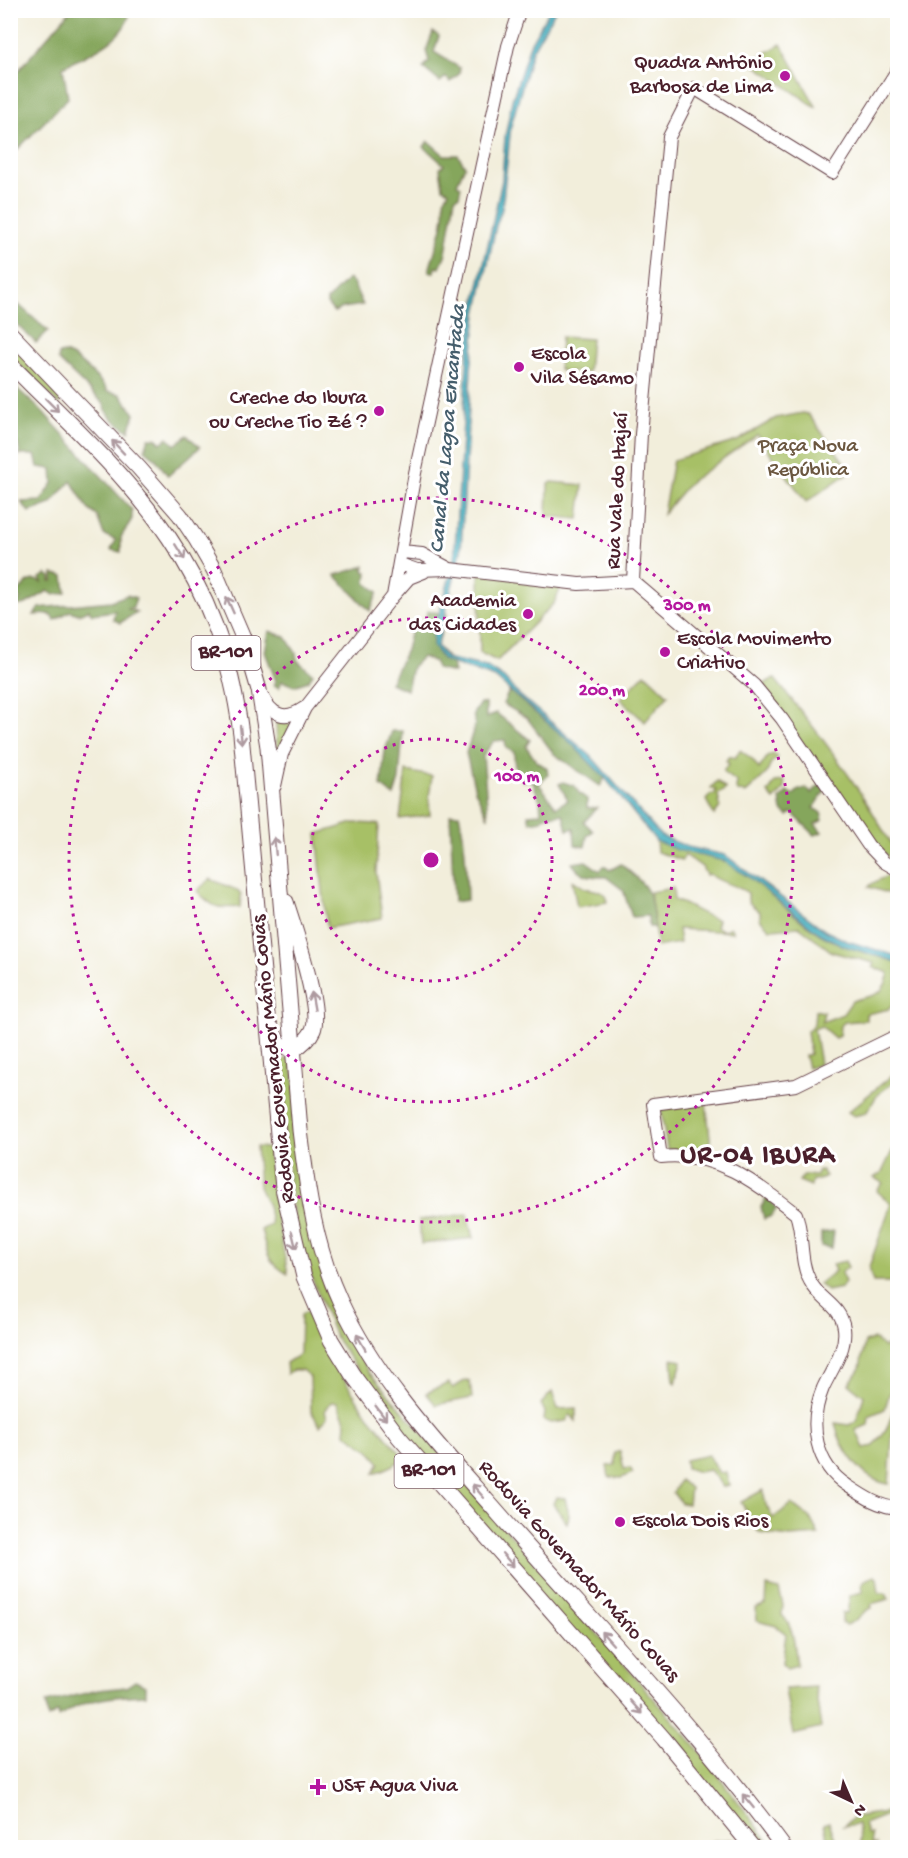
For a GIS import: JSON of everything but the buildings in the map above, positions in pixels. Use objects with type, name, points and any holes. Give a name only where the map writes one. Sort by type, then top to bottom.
[{"type":"highway","name":"Rodovia Governador Mário Covas","points":[[10,333],[180,515],[205,554],[245,642],[259,690],[268,747],[293,1054],[308,1190],[320,1249],[339,1299],[369,1356],[392,1391],[684,1724],[784,1848]]},
{"type":"highway","name":"Rodovia Governador Mário Covas","points":[[10,364],[123,480],[163,527],[192,571],[220,636],[231,670],[240,724],[287,1212],[304,1277],[331,1340],[352,1374],[399,1437],[664,1739],[753,1848]]},
{"type":"highway","points":[[279,886],[290,913],[315,1005],[314,1029],[293,1054]]},
{"type":"highway","points":[[267,1016],[277,1043],[293,1054]]},
{"type":"highway","points":[[271,1059],[282,1052],[293,1054]]},
{"type":"main road","points":[[393,596],[407,518],[508,46],[520,10]]},
{"type":"main road","name":"Rua Vale do Itajaí","points":[[897,69],[832,172],[694,88],[669,136],[641,434],[633,581],[753,686],[782,719],[868,845],[884,862],[897,870]]},
{"type":"main road","points":[[407,518],[412,537],[431,564]]},
{"type":"main road","points":[[401,558],[413,570],[431,564],[453,569],[579,584],[633,581]]},
{"type":"main road","points":[[271,805],[282,754],[305,708],[393,596],[409,578],[431,564]]},
{"type":"main road","points":[[259,690],[268,707],[278,715],[289,717],[305,708]]},
{"type":"main road","points":[[894,1508],[860,1494],[838,1480],[822,1461],[818,1449],[816,1419],[822,1390],[839,1356],[845,1331],[840,1314],[809,1280],[800,1224],[796,1214],[736,1171],[710,1161],[677,1155],[661,1157],[653,1104],[796,1085],[897,1035]]},
{"type":"green space","points":[[70,11],[130,11],[121,31],[113,38],[63,67],[68,98],[11,156],[11,79]]},
{"type":"green space","points":[[433,32],[439,36],[434,52],[460,68],[459,74],[450,82],[446,77],[440,82],[423,68],[429,61],[426,51]]},
{"type":"green space","points":[[781,44],[817,108],[750,62]]},
{"type":"green space","points":[[428,141],[444,155],[458,155],[465,166],[457,184],[461,186],[459,196],[455,198],[446,253],[440,268],[435,267],[434,272],[429,272],[444,218],[444,200],[449,191],[443,188],[440,168],[444,165],[424,147]]},
{"type":"green space","points":[[348,279],[353,283],[363,305],[334,312],[327,304],[327,300]]},
{"type":"green space","points":[[11,298],[48,331],[36,343],[11,319]]},
{"type":"green space","points":[[10,337],[67,396],[58,404],[11,356]]},
{"type":"green space","points":[[561,337],[591,339],[588,372],[565,372],[559,369]]},
{"type":"green space","points":[[65,353],[87,368],[107,389],[106,391],[120,394],[135,414],[129,431],[111,417],[104,404],[58,360],[59,354]]},
{"type":"green space","points":[[11,383],[43,412],[132,510],[132,519],[121,537],[121,552],[111,550],[116,540],[104,535],[97,516],[88,509],[71,481],[51,504],[29,512],[21,502],[41,501],[53,483],[52,469],[38,467],[35,455],[20,455],[18,444],[11,445]]},
{"type":"green space","name":"Praça Nova República","points":[[808,414],[851,471],[806,502],[757,435],[690,482],[663,514],[673,460],[737,441],[776,418]]},
{"type":"green space","points":[[187,435],[200,447],[168,476],[155,458],[145,450],[149,438],[156,438],[161,443],[168,437],[175,445]]},
{"type":"green space","points":[[552,482],[583,485],[579,519],[547,516],[548,485]]},
{"type":"green space","points":[[365,566],[366,583],[378,592],[370,611],[335,575]]},
{"type":"green space","points":[[479,572],[564,581],[554,603],[497,661],[480,653]]},
{"type":"green space","points":[[47,574],[51,577],[50,581],[53,581],[53,574],[64,576],[66,593],[54,595],[48,591],[26,604],[11,607],[13,602],[20,601],[20,598],[14,596],[26,584],[33,580],[42,582],[40,578]]},
{"type":"green space","points":[[127,595],[136,598],[133,607],[128,609],[137,612],[120,623],[113,619],[115,611],[92,614],[89,610],[78,614],[70,611],[55,620],[49,614],[34,615],[39,608],[111,601]]},
{"type":"green space","points":[[428,611],[447,614],[437,646],[452,663],[454,673],[436,669],[435,662],[422,657],[412,667],[407,690],[390,683],[406,650],[411,630],[422,626]]},
{"type":"green space","points":[[269,631],[286,637],[296,653],[297,660],[313,674],[308,681],[294,686],[282,681],[279,688],[274,685],[276,681],[265,652]]},
{"type":"green space","points":[[645,673],[668,695],[645,722],[620,699]]},
{"type":"green space","points":[[774,678],[859,791],[897,851],[897,865],[873,842],[761,686]]},
{"type":"green space","points":[[509,691],[568,740],[605,778],[600,786],[554,754],[527,718],[503,704]]},
{"type":"green space","points":[[480,703],[486,704],[486,718],[496,713],[530,740],[526,746],[536,761],[547,768],[548,774],[539,784],[556,807],[568,800],[559,784],[563,782],[575,786],[579,793],[587,799],[587,808],[597,808],[584,822],[593,831],[587,836],[585,847],[575,845],[574,828],[567,830],[563,814],[544,816],[542,820],[530,822],[528,814],[541,813],[540,801],[532,780],[523,781],[522,773],[515,773],[514,752],[506,748],[505,740],[494,741],[483,755],[488,817],[475,790],[466,753],[475,725],[473,714]]},
{"type":"green space","points":[[276,721],[292,725],[281,749],[277,749]]},
{"type":"green space","points":[[392,731],[403,731],[399,780],[394,796],[381,786],[385,751]]},
{"type":"green space","points":[[740,750],[752,759],[759,769],[768,756],[774,754],[778,757],[771,763],[767,773],[745,794],[736,789],[737,782],[724,773],[724,769],[729,764],[726,761],[729,756],[735,758]]},
{"type":"green space","points":[[406,771],[432,776],[429,797],[430,815],[400,819]]},
{"type":"green space","points":[[717,781],[726,789],[718,794],[720,807],[714,815],[706,800],[711,794],[714,795],[716,790],[711,788]]},
{"type":"green space","points":[[784,781],[785,788],[774,800],[768,793],[775,782]]},
{"type":"green space","points":[[820,785],[825,791],[814,808],[821,813],[823,820],[815,824],[822,832],[815,835],[792,813],[788,816],[782,811],[780,799],[787,792],[793,795],[799,790],[807,789],[811,793]]},
{"type":"green space","points":[[450,814],[459,814],[466,867],[467,900],[454,902]]},
{"type":"green space","points":[[353,823],[379,824],[376,872],[382,918],[327,928],[317,834]]},
{"type":"green space","points":[[656,841],[730,864],[820,934],[848,947],[897,962],[897,1000],[889,1009],[866,1014],[866,1020],[845,1022],[840,1026],[839,1036],[835,1038],[821,1026],[814,1029],[820,1064],[808,1068],[805,1056],[810,1054],[807,1031],[814,1024],[815,1010],[824,1012],[822,1022],[843,1014],[852,1001],[880,992],[889,973],[873,967],[874,963],[832,952],[800,927],[770,929],[760,919],[760,912],[748,902],[748,893],[709,874],[706,875],[702,867],[685,855],[682,860],[657,852]]},
{"type":"green space","points":[[586,861],[600,871],[604,866],[610,870],[621,864],[638,879],[650,896],[655,927],[649,927],[648,916],[632,917],[623,890],[606,877],[583,874],[572,863]]},
{"type":"green space","points":[[897,871],[897,896],[868,887],[874,882]]},
{"type":"green space","points":[[210,879],[237,890],[241,895],[240,907],[216,906],[202,897],[197,891]]},
{"type":"green space","points":[[572,880],[585,888],[602,893],[608,902],[577,907]]},
{"type":"green space","points":[[673,888],[674,900],[718,920],[716,927],[724,931],[730,927],[733,932],[678,929],[680,943],[657,947],[650,892]]},
{"type":"green space","points":[[291,1058],[326,1291],[334,1312],[369,1372],[697,1748],[773,1847],[756,1847],[420,1458],[336,1339],[296,1238],[275,1060]]},
{"type":"green space","points":[[896,1072],[897,1080],[878,1094],[866,1113],[854,1116],[848,1112]]},
{"type":"green space","points":[[706,1101],[712,1156],[667,1149],[661,1110]]},
{"type":"green space","points":[[897,1141],[897,1282],[873,1282],[869,1267],[891,1204],[877,1191],[883,1183],[874,1178],[882,1172]]},
{"type":"green space","points":[[256,1147],[268,1148],[275,1207],[288,1274],[271,1260],[261,1230],[271,1224],[268,1206],[259,1187]]},
{"type":"green space","points":[[818,1170],[822,1170],[826,1176],[819,1180],[812,1180],[811,1186],[799,1181],[804,1175],[816,1176]]},
{"type":"green space","points":[[766,1199],[771,1200],[776,1209],[772,1216],[764,1219],[761,1207]]},
{"type":"green space","points":[[467,1214],[473,1238],[421,1244],[419,1220]]},
{"type":"green space","points":[[834,1231],[832,1248],[821,1246],[821,1233]]},
{"type":"green space","points":[[845,1261],[848,1267],[841,1273],[845,1282],[841,1288],[827,1291],[819,1284],[835,1271],[832,1264]]},
{"type":"green space","points":[[307,1311],[324,1347],[363,1409],[403,1456],[394,1465],[374,1473],[380,1463],[369,1450],[345,1433],[346,1423],[337,1402],[331,1402],[325,1411],[327,1417],[320,1426],[311,1411],[310,1377],[302,1370],[293,1370],[287,1374],[286,1363],[300,1354],[301,1315]]},
{"type":"green space","points":[[897,1334],[897,1381],[889,1395],[885,1409],[869,1416],[868,1425],[856,1430],[864,1448],[874,1446],[887,1428],[894,1409],[897,1413],[892,1437],[889,1484],[879,1482],[861,1470],[842,1443],[835,1423],[849,1425],[856,1421],[864,1396],[849,1384],[860,1368],[865,1342],[874,1339],[885,1348]]},
{"type":"green space","points":[[672,1359],[682,1361],[676,1383],[674,1381]]},
{"type":"green space","points":[[466,1380],[470,1381],[472,1398],[436,1405],[426,1393],[449,1383],[453,1388]]},
{"type":"green space","points":[[552,1392],[558,1409],[576,1408],[576,1421],[570,1414],[566,1421],[551,1423],[544,1420],[545,1412],[541,1404]]},
{"type":"green space","points":[[620,1451],[624,1469],[630,1468],[633,1473],[621,1478],[609,1477],[607,1466],[615,1465],[615,1453]]},
{"type":"green space","points":[[708,1455],[719,1473],[726,1472],[729,1485],[723,1487],[710,1470],[698,1472],[686,1468],[685,1460]]},
{"type":"green space","points":[[680,1480],[690,1488],[688,1504],[681,1503],[673,1493]]},
{"type":"green space","points":[[763,1490],[766,1505],[773,1518],[792,1504],[810,1518],[819,1535],[790,1537],[759,1533],[741,1502]]},
{"type":"green space","points":[[556,1497],[565,1498],[569,1516],[567,1523],[553,1504]]},
{"type":"green space","points":[[874,1576],[877,1578],[879,1593],[885,1593],[889,1599],[871,1604],[872,1608],[845,1625],[842,1622],[842,1613],[847,1613],[850,1595],[863,1592],[862,1584]]},
{"type":"green space","points":[[767,1587],[779,1590],[783,1605],[782,1615],[791,1631],[797,1665],[787,1668],[782,1663],[786,1634],[776,1626],[757,1621],[756,1608],[766,1604]]},
{"type":"green space","points":[[135,1681],[146,1686],[146,1695],[101,1699],[79,1706],[59,1717],[58,1712],[48,1718],[46,1703],[98,1690],[126,1687]]},
{"type":"green space","points":[[815,1687],[821,1728],[793,1735],[785,1689]]},
{"type":"green space","points":[[897,1810],[895,1818],[887,1815],[864,1824],[867,1834],[871,1834],[872,1845],[876,1844],[878,1847],[861,1847],[858,1824],[843,1826],[854,1817]]},
{"type":"green space","points":[[829,1822],[838,1847],[829,1847],[824,1824]]},
{"type":"green space","points":[[735,1839],[741,1847],[714,1847],[712,1841]]},
{"type":"water","points":[[549,11],[555,11],[532,51],[511,126],[502,209],[496,226],[477,314],[471,370],[461,551],[437,646],[446,658],[487,667],[504,678],[516,692],[591,756],[661,836],[688,847],[725,855],[826,931],[847,941],[897,956],[897,962],[844,946],[820,934],[747,876],[724,861],[677,850],[656,841],[605,778],[568,740],[495,678],[443,660],[433,646],[433,635],[454,562],[467,360],[473,313],[502,180],[505,137],[512,100],[530,44]]},
{"type":"place","name":"Quadra Antônio Barbosa de Lima","points":[[785,76]]},
{"type":"place","name":"Escola Vila Sésamo","points":[[519,367]]},
{"type":"place","name":"Creche do Ibura ou Creche Tio Zé ?","points":[[379,411]]},
{"type":"place","name":"Academia das Cidades","points":[[528,614]]},
{"type":"place","name":"Escola Movimento Criativo","points":[[665,652]]},
{"type":"place","name":"Escola Dois Rios","points":[[620,1522]]},
{"type":"place","name":"USF Agua Viva","points":[[318,1787]]},
{"type":"district","name":"UR-04 IBURA","points":[[758,1157]]},
{"type":"water label","name":"Canal da Lagoa Encantada","points":[[449,429]]}]
